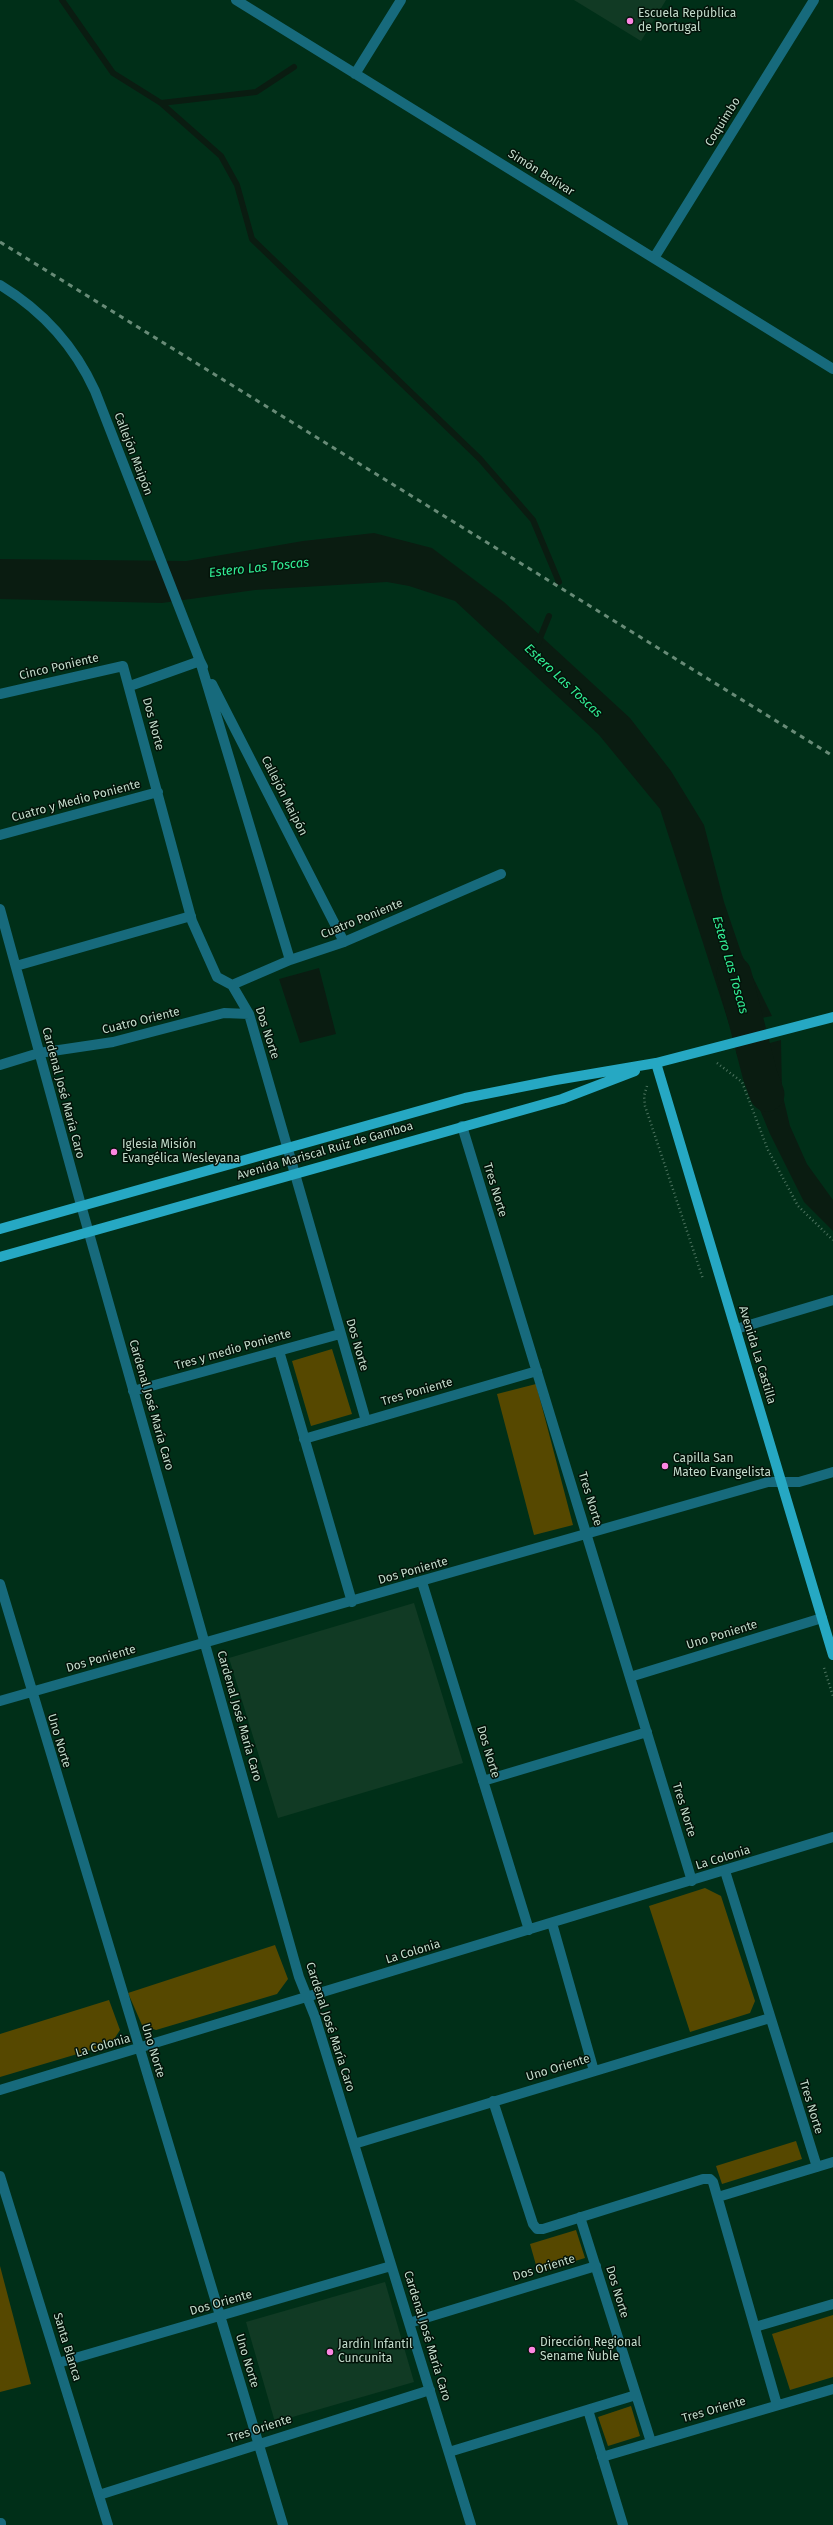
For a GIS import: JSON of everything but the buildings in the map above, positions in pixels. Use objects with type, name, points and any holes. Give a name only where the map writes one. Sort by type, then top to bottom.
[{"type":"main road","name":"Avenida Mariscal Ruiz de Gamboa","points":[[0,1229],[80,1205],[465,1098],[556,1080],[656,1063],[833,1017]]},
{"type":"main road","name":"Avenida Mariscal Ruiz de Gamboa","points":[[0,1257],[294,1173],[562,1099],[656,1063]]},
{"type":"main road","name":"Avenida La Castilla","points":[[656,1063],[833,1653]]},
{"type":"street","name":"Simón Bolívar","points":[[236,0],[833,368]]},
{"type":"street","points":[[355,74],[401,0]]},
{"type":"street","name":"Coquimbo","points":[[654,258],[814,0]]},
{"type":"street","name":"Callejón Maipón","points":[[0,285],[19,296],[51,323],[80,361],[95,391],[200,661],[290,960]]},
{"type":"street","points":[[130,686],[200,661]]},
{"type":"street","name":"Callejón Maipón","points":[[200,661],[344,942]]},
{"type":"street","name":"Dos Norte","points":[[124,666],[191,916],[217,977],[232,985],[249,1014],[366,1421]]},
{"type":"street","name":"Cinco Poniente","points":[[0,694],[124,666]]},
{"type":"street","name":"Cuatro y Medio Poniente","points":[[0,835],[158,792]]},
{"type":"street","name":"Cuatro Poniente","points":[[232,985],[290,960],[344,942],[501,874]]},
{"type":"street","name":"Cardenal José María Caro","points":[[0,909],[80,1205],[299,1977],[354,2144],[471,2525]]},
{"type":"street","points":[[16,966],[191,916]]},
{"type":"street","name":"Cuatro Oriente","points":[[39,1053],[113,1042],[224,1013],[249,1014]]},
{"type":"street","points":[[0,1065],[39,1053]]},
{"type":"street","name":"Tres Norte","points":[[462,1126],[692,1881]]},
{"type":"street","points":[[736,1329],[833,1300]]},
{"type":"street","name":"Tres y medio Poniente","points":[[133,1391],[340,1334]]},
{"type":"street","points":[[279,1351],[352,1602]]},
{"type":"street","name":"Tres Poniente","points":[[304,1439],[537,1371]]},
{"type":"street","name":"Dos Poniente","points":[[0,1701],[205,1644],[768,1482],[798,1482],[833,1472]]},
{"type":"street","name":"Dos Norte","points":[[422,1582],[529,1930]]},
{"type":"street","name":"Uno Norte","points":[[0,1584],[138,2049],[283,2525]]},
{"type":"street","name":"Uno Poniente","points":[[630,1677],[822,1618]]},
{"type":"street","points":[[483,1781],[647,1732]]},
{"type":"street","name":"La Colonia","points":[[0,2090],[833,1838]]},
{"type":"street","name":"Tres Norte","points":[[725,1870],[816,2167]]},
{"type":"street","points":[[552,1923],[594,2071]]},
{"type":"street","name":"Uno Oriente","points":[[354,2144],[770,2018]]},
{"type":"street","points":[[493,2102],[533,2224],[537,2229],[543,2229],[703,2179],[710,2179],[718,2197],[777,2406]]},
{"type":"street","points":[[718,2197],[833,2162]]},
{"type":"street","name":"Santa Blanca","points":[[0,2176],[108,2525]]},
{"type":"street","name":"Dos Norte","points":[[580,2217],[651,2442]]},
{"type":"street","name":"Dos Oriente","points":[[58,2363],[391,2266]]},
{"type":"street","name":"Dos Oriente","points":[[409,2323],[596,2266]]},
{"type":"street","points":[[755,2327],[833,2304]]},
{"type":"street","name":"Tres Oriente","points":[[602,2457],[833,2389]]},
{"type":"street","name":"Tres Oriente","points":[[99,2495],[258,2443],[430,2390]]},
{"type":"street","points":[[449,2452],[636,2395]]},
{"type":"street","points":[[588,2410],[623,2525]]},
{"type":"path","points":[[707,1050],[742,1082],[768,1150],[798,1206],[833,1240]]},
{"type":"shaded area","name":"Escuela República de Portugal","points":[[574,0],[666,0],[641,41]]},
{"type":"shaded area","points":[[332,1349],[352,1414],[311,1426],[292,1361]]},
{"type":"shaded area","points":[[536,1384],[573,1525],[534,1535],[497,1394]]},
{"type":"shaded area","points":[[414,1603],[463,1763],[278,1818],[229,1658]]},
{"type":"shaded area","points":[[705,1888],[721,1896],[755,2001],[750,2013],[690,2032],[649,1906]]},
{"type":"shaded area","points":[[275,1945],[288,1979],[277,1994],[156,2030],[142,2025],[128,1993]]},
{"type":"shaded area","points":[[109,2000],[120,2030],[111,2044],[0,2077],[0,2034]]},
{"type":"shaded area","points":[[796,2141],[802,2159],[722,2184],[716,2166]]},
{"type":"shaded area","points":[[576,2230],[585,2258],[538,2272],[530,2244]]},
{"type":"shaded area","points":[[0,2266],[31,2384],[0,2392]]},
{"type":"shaded area","name":"Jardín Infantil Cuncunita","points":[[385,2282],[414,2382],[275,2422],[246,2322]]},
{"type":"shaded area","points":[[833,2315],[833,2377],[790,2390],[772,2334]]},
{"type":"shaded area","points":[[631,2406],[640,2436],[608,2446],[598,2417]]},
{"type":"water","points":[[374,533],[432,548],[504,602],[630,718],[671,771],[704,825],[724,902],[742,955],[772,1016],[729,1024],[660,809],[599,735],[455,601],[409,586],[387,582],[255,590],[162,603],[0,599],[0,559],[186,561],[303,541]]},
{"type":"water","points":[[319,968],[336,1034],[300,1043],[279,979]]},
{"type":"water","points":[[781,1040],[782,1092],[790,1126],[807,1164],[833,1200],[833,1231],[804,1202],[770,1134],[736,1052]]},
{"type":"waterway","points":[[62,0],[113,73],[161,103],[221,156],[237,185],[252,239],[480,459],[533,520],[559,582]]},
{"type":"waterway","points":[[161,103],[256,92],[294,67]]},
{"type":"waterway","points":[[538,643],[549,616]]},
{"type":"waterway","name":"Estero Las Toscas","points":[[734,974],[760,1075],[767,1094]]},
{"type":"railway","points":[[0,242],[833,756]]},
{"type":"place","name":"Escuela República de Portugal","points":[[630,21]]},
{"type":"place","name":"Iglesia Misión Evangélica Wesleyana","points":[[114,1152]]},
{"type":"place","name":"Capilla San Mateo Evangelista","points":[[665,1466]]},
{"type":"place","name":"Dirección Regional Sename Ñuble","points":[[532,2350]]},
{"type":"place","name":"Jardín Infantil Cuncunita","points":[[330,2352]]}]
